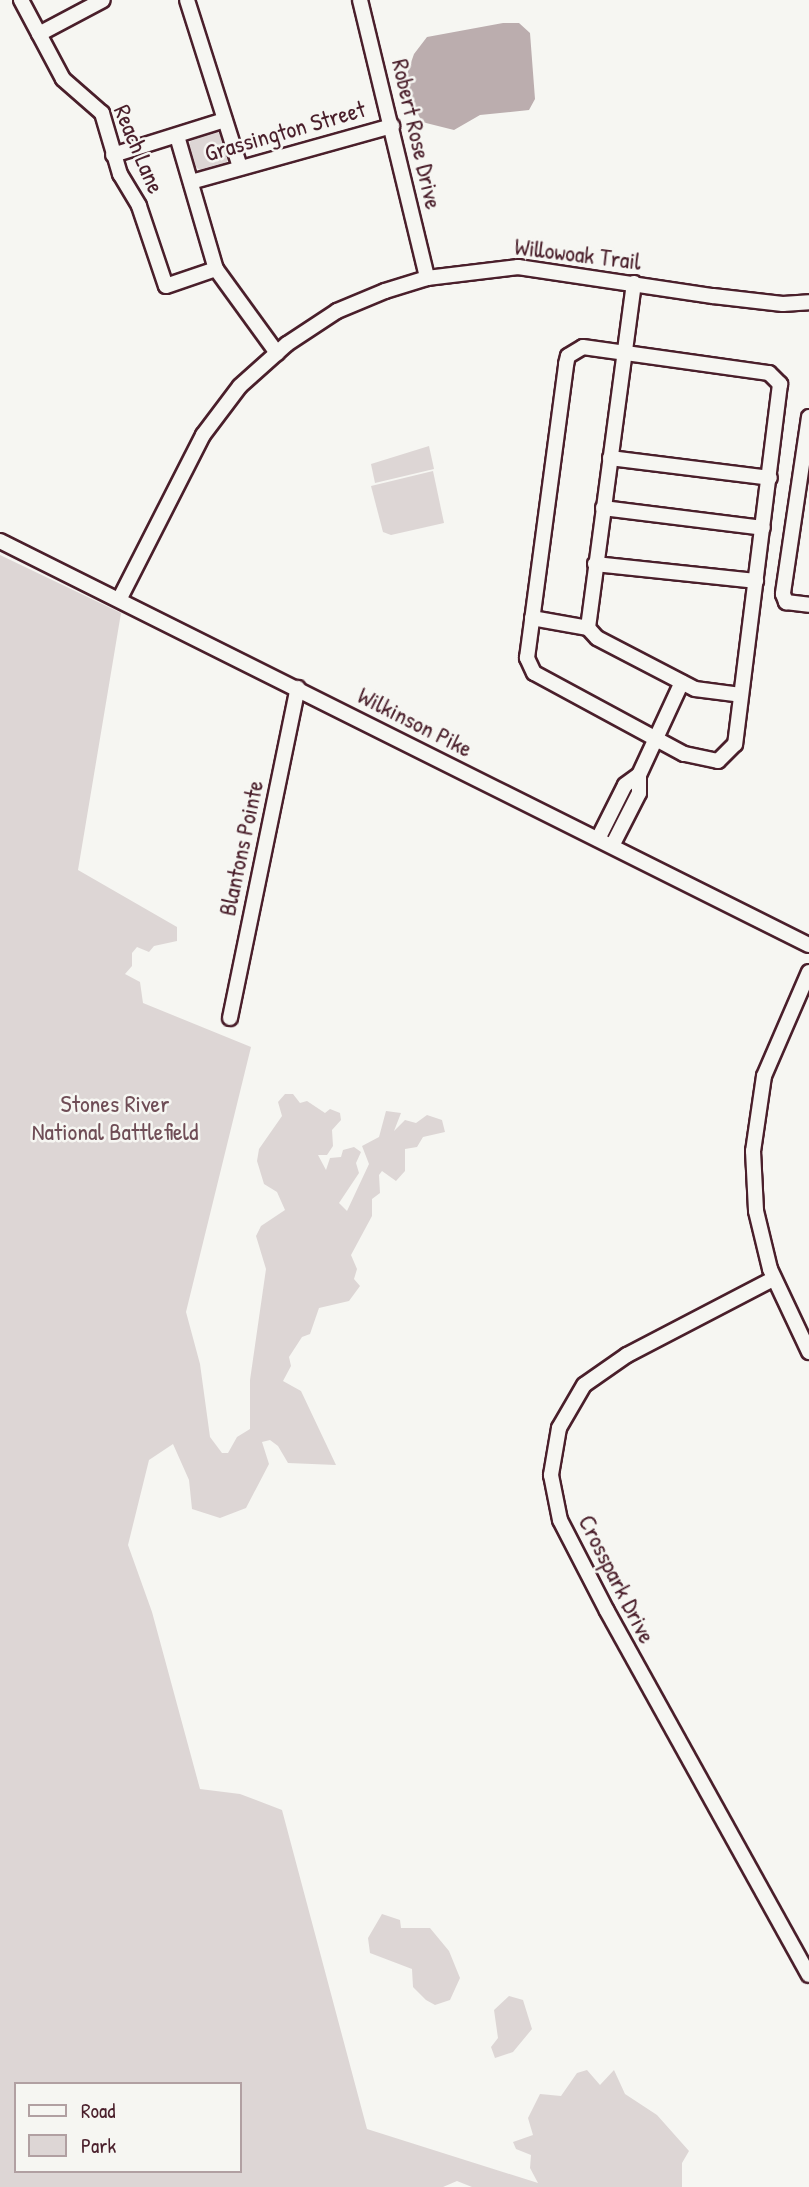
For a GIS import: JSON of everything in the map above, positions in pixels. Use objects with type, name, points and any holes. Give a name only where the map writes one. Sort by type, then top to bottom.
[{"type":"street","name":"Reach Lane","points":[[21,0],[63,79],[102,113],[113,155],[139,206],[166,286],[216,269]]},
{"type":"street","points":[[39,34],[103,0]]},
{"type":"street","points":[[187,0],[240,167]]},
{"type":"street","name":"Robert Rose Drive","points":[[360,0],[427,278]]},
{"type":"street","points":[[113,155],[225,120]]},
{"type":"street","name":"Grassington Street","points":[[191,182],[392,126]]},
{"type":"street","points":[[177,136],[216,269],[277,353]]},
{"type":"street","name":"Willowoak Trail","points":[[120,598],[203,435],[240,386],[277,353],[337,311],[427,278],[518,267],[783,304],[809,302]]},
{"type":"street","points":[[587,628],[634,283]]},
{"type":"street","points":[[583,347],[624,353],[769,373],[776,379],[781,392],[736,744],[725,757],[708,762],[695,759],[534,673],[527,658],[568,356],[583,347]]},
{"type":"street","points":[[809,417],[783,594],[786,602],[809,605]]},
{"type":"street","points":[[610,458],[770,478]]},
{"type":"street","points":[[603,508],[763,528]]},
{"type":"street","name":"Wilkinson Pike","points":[[0,541],[120,598],[809,945]]},
{"type":"street","points":[[595,564],[756,581]]},
{"type":"street","points":[[532,618],[587,628],[597,639],[682,682],[707,692],[741,695]]},
{"type":"street","points":[[612,846],[639,793],[639,775],[682,682]]},
{"type":"street","name":"Blantons Pointe","points":[[230,1018],[298,688]]},
{"type":"street","points":[[598,839],[625,785],[639,775]]},
{"type":"street","points":[[809,972],[775,1044],[756,1108],[754,1192],[773,1279],[809,1352]]},
{"type":"street","name":"Crosspark Drive","points":[[773,1279],[621,1358],[584,1385],[559,1428],[551,1475],[560,1520],[601,1600],[809,1975]]},
{"type":"green space","points":[[209,130],[224,136],[230,151],[224,166],[209,172],[194,166],[188,151],[194,136]]},
{"type":"green space","points":[[429,446],[434,469],[375,483],[371,464]]},
{"type":"green space","points":[[433,471],[444,523],[391,535],[383,532],[371,486]]},
{"type":"green space","name":"Stones River National Battlefield","points":[[0,555],[121,613],[78,870],[177,927],[177,941],[154,946],[149,952],[137,947],[132,953],[132,966],[125,974],[140,982],[143,1003],[251,1047],[186,1312],[200,1364],[210,1437],[222,1453],[228,1453],[237,1437],[250,1429],[250,1380],[266,1269],[256,1236],[261,1226],[285,1210],[277,1192],[264,1184],[257,1161],[259,1149],[282,1116],[278,1102],[285,1094],[293,1094],[300,1103],[307,1101],[325,1113],[330,1109],[340,1113],[341,1120],[332,1130],[333,1146],[327,1155],[318,1155],[326,1170],[330,1158],[341,1157],[343,1150],[354,1147],[361,1152],[356,1163],[359,1173],[339,1203],[347,1211],[369,1164],[362,1146],[379,1137],[386,1111],[401,1113],[394,1131],[405,1120],[416,1123],[427,1115],[442,1120],[445,1132],[423,1137],[417,1147],[405,1149],[405,1171],[396,1181],[382,1171],[379,1175],[380,1193],[372,1199],[372,1216],[351,1255],[357,1269],[354,1279],[360,1286],[349,1301],[319,1308],[310,1334],[302,1337],[289,1357],[291,1366],[283,1381],[301,1391],[336,1465],[288,1463],[278,1446],[270,1440],[262,1442],[269,1464],[246,1508],[220,1518],[192,1509],[189,1480],[173,1444],[149,1460],[128,1545],[152,1612],[200,1789],[240,1794],[282,1810],[367,2129],[538,2183],[530,2168],[531,2155],[516,2149],[513,2142],[533,2135],[528,2118],[540,2094],[561,2096],[577,2073],[587,2070],[600,2085],[614,2070],[625,2094],[657,2115],[689,2151],[682,2163],[682,2187],[472,2187],[457,2181],[443,2187],[0,2187]]},
{"type":"green space","points":[[382,1914],[400,1920],[401,1928],[430,1928],[449,1951],[460,1978],[450,2000],[435,2005],[426,2000],[413,1987],[412,1969],[370,1953],[368,1938]]},
{"type":"green space","points":[[509,1996],[523,2000],[532,2029],[513,2052],[495,2058],[491,2047],[498,2038],[494,2010]]},
{"type":"shaded area","points":[[503,23],[519,23],[530,33],[535,99],[529,110],[480,115],[454,130],[422,122],[410,98],[407,74],[414,54],[427,37]]}]
